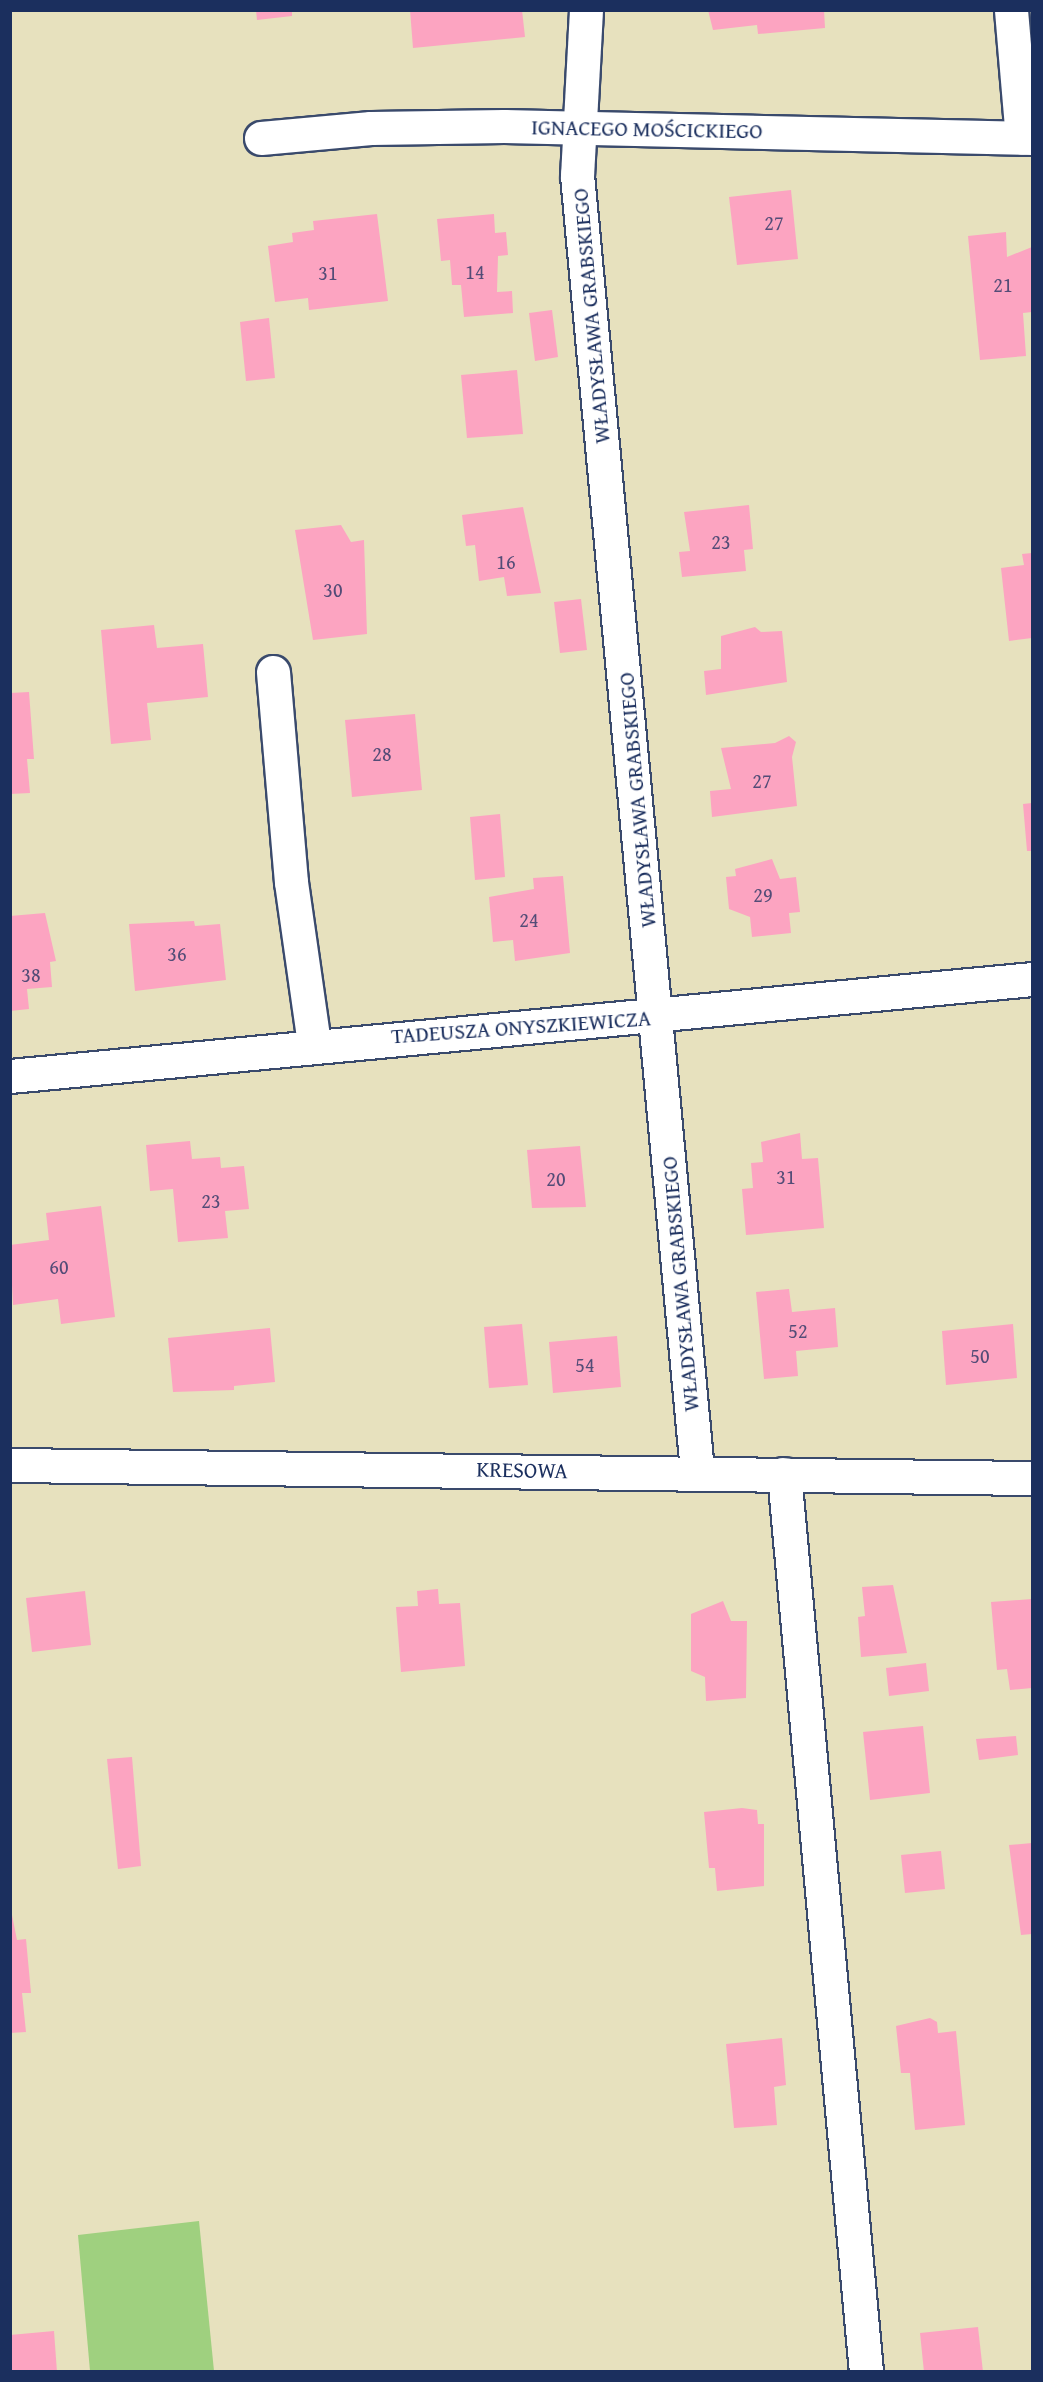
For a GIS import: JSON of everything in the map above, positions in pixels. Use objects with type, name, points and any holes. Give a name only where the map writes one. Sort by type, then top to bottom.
[{"type":"street","name":"WŁADYSŁAWA GRABSKIEGO","points":[[586,10],[577,175],[657,1017],[697,1472]]},
{"type":"street","points":[[1011,10],[1027,138]]},
{"type":"street","name":"IGNACEGO MOŚCICKIEGO","points":[[261,138],[371,128],[579,128],[1027,138]]},
{"type":"street","points":[[273,672],[291,882],[314,1043]]},
{"type":"street","name":"TADEUSZA ONYSZKIEWICZA","points":[[10,1076],[314,1043],[657,1017],[1032,979]]},
{"type":"street","name":"KRESOWA","points":[[10,1465],[1032,1478]]},
{"type":"street","points":[[784,1474],[866,2372]]},
{"type":"green space","points":[[199,2221],[214,2371],[90,2371],[78,2235]]},
{"type":"building","points":[[256,10],[292,10],[292,16],[257,20]]},
{"type":"building","points":[[410,10],[522,10],[525,37],[413,48]]},
{"type":"building","points":[[708,10],[824,10],[825,28],[758,34],[757,25],[713,30]]},
{"type":"building","points":[[791,190],[798,259],[737,265],[729,197]]},
{"type":"building","points":[[377,214],[388,301],[309,310],[308,298],[275,302],[268,246],[293,242],[292,233],[314,230],[313,221]]},
{"type":"building","points":[[494,214],[495,233],[506,232],[508,255],[498,256],[497,292],[512,291],[513,313],[464,317],[461,285],[452,285],[450,260],[441,261],[437,219]]},
{"type":"building","points":[[1006,232],[1007,257],[1032,247],[1032,312],[1023,313],[1026,356],[980,360],[968,236]]},
{"type":"building","points":[[552,310],[558,357],[535,361],[529,313]]},
{"type":"building","points":[[269,318],[275,378],[246,381],[240,322]]},
{"type":"building","points":[[517,370],[523,434],[467,438],[461,375]]},
{"type":"building","points":[[749,505],[753,549],[744,550],[746,571],[682,577],[679,552],[690,551],[684,512]]},
{"type":"building","points":[[523,507],[541,593],[507,596],[504,577],[479,581],[475,545],[466,546],[462,515]]},
{"type":"building","points":[[341,525],[351,542],[364,540],[367,634],[313,640],[295,530]]},
{"type":"building","points":[[1032,553],[1032,638],[1009,641],[1001,568],[1024,565],[1022,554]]},
{"type":"building","points":[[581,599],[587,650],[560,653],[554,602]]},
{"type":"building","points":[[154,625],[157,648],[203,644],[208,697],[147,703],[151,740],[111,744],[101,630]]},
{"type":"building","points":[[755,627],[761,632],[782,631],[787,682],[706,695],[704,671],[721,669],[721,636]]},
{"type":"building","points":[[29,692],[34,759],[27,759],[30,793],[10,794],[10,693]]},
{"type":"building","points":[[415,714],[422,790],[352,797],[345,720]]},
{"type":"building","points":[[789,736],[796,742],[792,757],[797,806],[712,817],[710,791],[731,789],[721,748],[775,743]]},
{"type":"building","points":[[1032,803],[1032,851],[1027,851],[1023,804]]},
{"type":"building","points":[[500,814],[505,877],[475,880],[470,817]]},
{"type":"building","points":[[772,859],[780,879],[796,877],[800,912],[789,913],[791,933],[752,937],[750,917],[729,909],[726,877],[736,876],[735,869]]},
{"type":"building","points":[[563,876],[570,953],[515,961],[513,940],[493,942],[489,897],[534,889],[533,878]]},
{"type":"building","points":[[45,913],[56,961],[50,962],[52,987],[27,989],[29,1009],[10,1011],[10,916]]},
{"type":"building","points":[[194,921],[195,926],[220,924],[226,980],[135,991],[129,924]]},
{"type":"building","points":[[800,1133],[802,1159],[818,1158],[824,1228],[746,1235],[742,1189],[753,1188],[751,1163],[763,1162],[761,1142]]},
{"type":"building","points":[[190,1141],[192,1159],[220,1157],[221,1168],[244,1166],[249,1209],[225,1211],[228,1238],[178,1242],[173,1189],[150,1191],[146,1145]]},
{"type":"building","points":[[580,1146],[586,1207],[532,1208],[527,1150]]},
{"type":"building","points":[[101,1206],[115,1317],[61,1324],[58,1299],[13,1305],[10,1245],[49,1240],[46,1213]]},
{"type":"building","points":[[789,1289],[792,1312],[835,1308],[838,1347],[796,1351],[798,1376],[764,1379],[756,1292]]},
{"type":"building","points":[[522,1324],[528,1385],[489,1388],[484,1327]]},
{"type":"building","points":[[1013,1324],[1017,1378],[946,1385],[942,1331]]},
{"type":"building","points":[[270,1328],[275,1382],[234,1386],[234,1390],[173,1392],[168,1338]]},
{"type":"building","points":[[617,1336],[621,1387],[553,1393],[549,1342]]},
{"type":"building","points":[[893,1585],[907,1653],[861,1657],[858,1617],[865,1616],[862,1587]]},
{"type":"building","points":[[438,1589],[439,1604],[460,1603],[465,1666],[401,1672],[396,1607],[418,1606],[417,1591]]},
{"type":"building","points":[[85,1591],[91,1645],[32,1652],[26,1598]]},
{"type":"building","points":[[1032,1599],[1032,1688],[1010,1690],[1007,1669],[997,1670],[991,1602]]},
{"type":"building","points":[[723,1601],[731,1621],[747,1621],[746,1698],[706,1701],[705,1677],[691,1671],[691,1614]]},
{"type":"building","points":[[926,1663],[929,1691],[889,1696],[886,1668]]},
{"type":"building","points":[[923,1726],[930,1793],[870,1800],[863,1732]]},
{"type":"building","points":[[1016,1736],[1018,1755],[979,1760],[976,1739]]},
{"type":"building","points":[[132,1757],[141,1866],[118,1869],[107,1759]]},
{"type":"building","points":[[742,1808],[757,1810],[758,1824],[764,1824],[764,1886],[717,1891],[715,1868],[709,1868],[704,1812]]},
{"type":"building","points":[[1032,1843],[1032,1934],[1021,1935],[1009,1845]]},
{"type":"building","points":[[941,1851],[945,1889],[905,1893],[901,1855]]},
{"type":"building","points":[[10,1905],[17,1940],[26,1939],[31,1993],[22,1993],[26,2032],[10,2033]]},
{"type":"building","points":[[930,2018],[937,2022],[938,2033],[956,2031],[965,2125],[915,2130],[910,2073],[901,2073],[896,2026]]},
{"type":"building","points":[[782,2038],[786,2085],[774,2087],[777,2125],[734,2128],[726,2044]]},
{"type":"building","points":[[978,2327],[983,2372],[924,2372],[920,2333]]},
{"type":"building","points":[[54,2331],[57,2372],[10,2372],[10,2335]]}]
